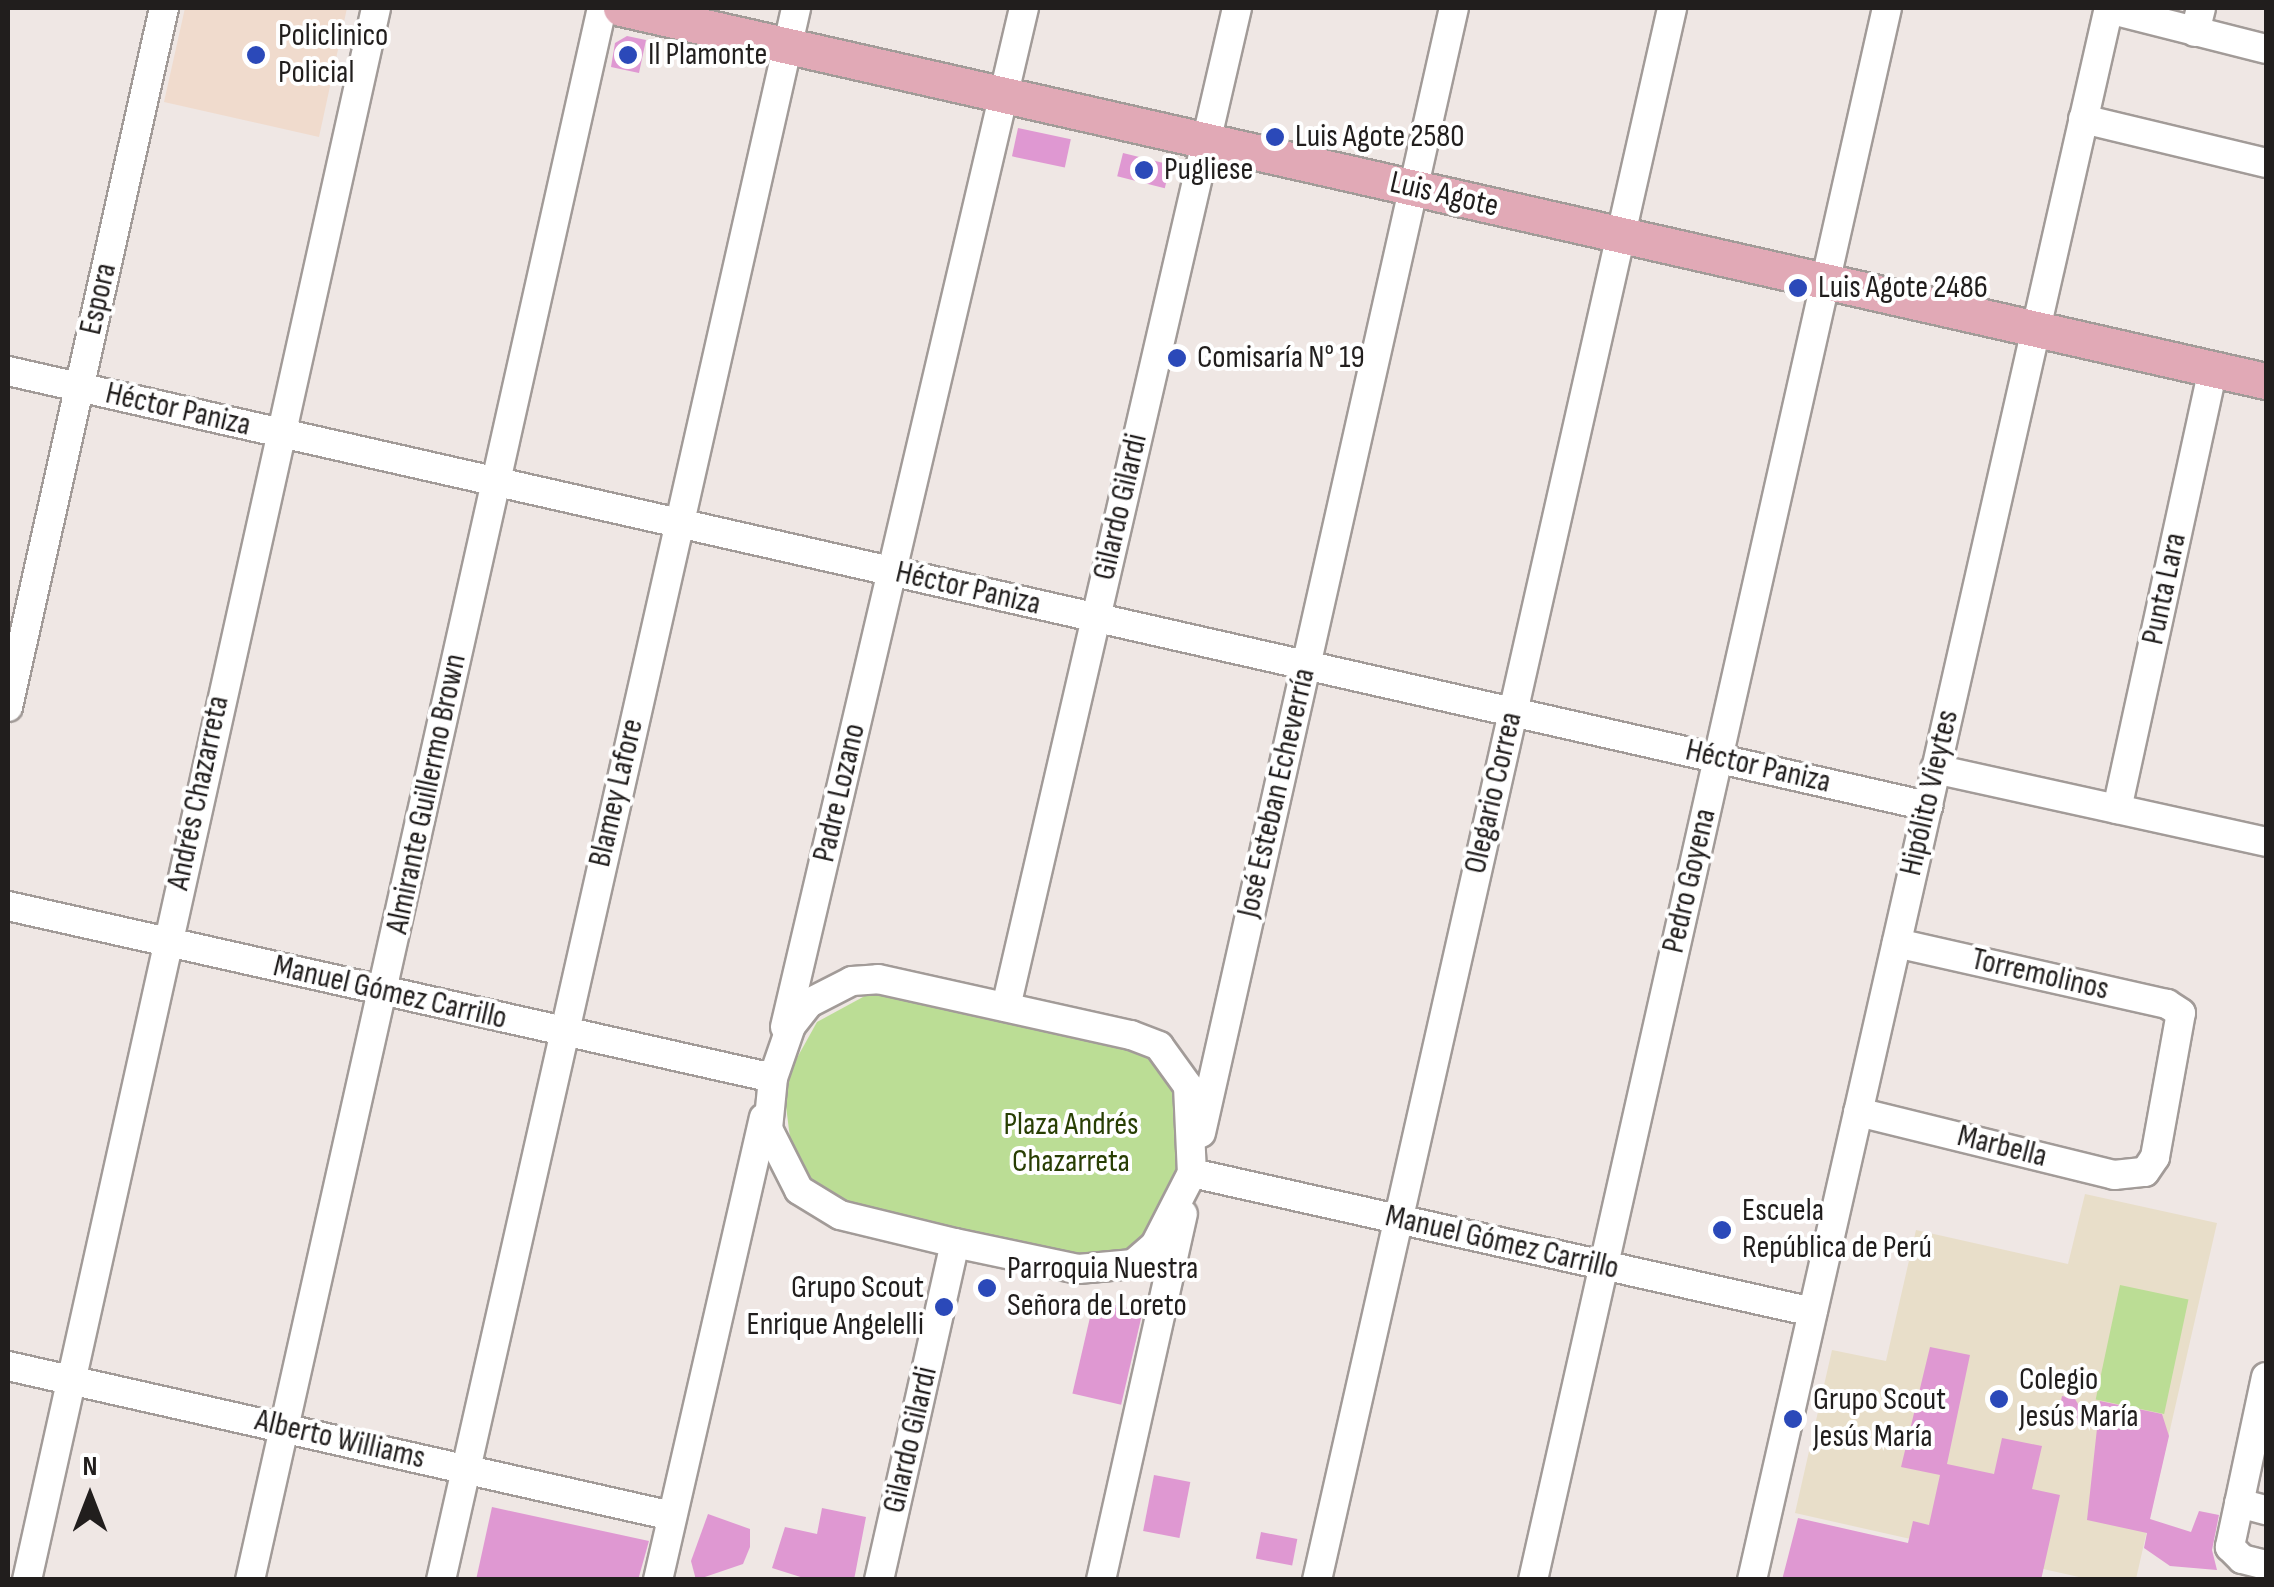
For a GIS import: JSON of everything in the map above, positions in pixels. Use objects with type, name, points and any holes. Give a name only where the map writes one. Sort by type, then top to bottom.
[{"type":"main road","name":"Luis Agote","points":[[621,8],[2266,381]]},
{"type":"street","name":"Espora","points":[[8,707],[164,8]]},
{"type":"street","name":"Andrés Chazarreta","points":[[28,1580],[277,433],[376,8]]},
{"type":"street","name":"Almirante Guillermo Brown","points":[[250,1580],[602,8]]},
{"type":"street","name":"Blamey Lafore","points":[[441,1580],[796,8]]},
{"type":"street","name":"Padre Lozano","points":[[658,1580],[1024,8]]},
{"type":"street","name":"Gilardo Gilardi","points":[[1006,1007],[1237,8]]},
{"type":"street","name":"José Esteban Echeverría","points":[[1101,1580],[1454,8]]},
{"type":"street","name":"Olegario Correa","points":[[1317,1580],[1672,8]]},
{"type":"street","name":"Pedro Goyena","points":[[1533,1580],[1888,8]]},
{"type":"street","points":[[2109,8],[2198,20],[2266,49]]},
{"type":"street","name":"Hipólito Vieytes","points":[[1752,1580],[2109,8]]},
{"type":"street","points":[[2083,119],[2266,163]]},
{"type":"street","name":"Punta Lara","points":[[2117,809],[2214,369]]},
{"type":"street","name":"Héctor Paniza","points":[[8,371],[1928,806]]},
{"type":"street","points":[[1936,769],[2266,842]]},
{"type":"street","name":"Manuel Gómez Carrillo","points":[[8,906],[773,1078]]},
{"type":"street","name":"Torremolinos","points":[[1897,943],[2167,1004],[2182,1013],[2155,1157],[2146,1172]]},
{"type":"street","points":[[878,979],[1006,1007],[1160,1046],[1188,1086],[1192,1173],[1155,1245],[1133,1264],[1078,1268],[955,1242],[840,1215],[799,1190],[768,1129],[773,1078],[792,1026],[809,1002],[852,981],[878,979]]},
{"type":"street","name":"Marbella","points":[[1858,1112],[2114,1175],[2146,1172]]},
{"type":"street","name":"Manuel Gómez Carrillo","points":[[1192,1173],[1813,1312]]},
{"type":"street","name":"Gilardo Gilardi","points":[[879,1580],[955,1242]]},
{"type":"street","name":"Alberto Williams","points":[[8,1366],[672,1516]]},
{"type":"street","points":[[2266,1377],[2230,1547],[2242,1559],[2266,1565]]},
{"type":"street","points":[[2238,1503],[2266,1510]]},
{"type":"shaded area","name":"Policlinico Policial","points":[[185,8],[347,8],[319,137],[164,102]]},
{"type":"shaded area","name":"Colegio Jesús María","points":[[2085,1194],[2217,1223],[2136,1579],[2088,1579],[1795,1513],[1832,1350],[1886,1361],[1916,1230],[2068,1264]]},
{"type":"green space","name":"Plaza Andrés Chazarreta","points":[[874,991],[1144,1051],[1184,1105],[1181,1170],[1148,1233],[1126,1250],[1098,1258],[1058,1252],[831,1197],[807,1178],[793,1161],[783,1083],[817,1022]]},
{"type":"green space","points":[[2120,1285],[2188,1300],[2164,1414],[2096,1399]]},
{"type":"building","name":"Il Plamonte","points":[[627,36],[646,40],[639,73],[611,67],[615,43]]},
{"type":"building","points":[[1018,128],[1071,139],[1065,168],[1012,156]]},
{"type":"building","name":"Pugliese","points":[[1123,153],[1171,165],[1165,188],[1117,176]]},
{"type":"building","points":[[1094,1300],[1143,1311],[1121,1405],[1072,1394]]},
{"type":"building","points":[[1930,1347],[1970,1355],[1947,1464],[1994,1474],[2002,1438],[2042,1446],[2032,1489],[2060,1495],[2041,1580],[1782,1580],[1798,1518],[1908,1543],[1913,1521],[1929,1525],[1940,1475],[1901,1467]]},
{"type":"building","points":[[2062,1396],[2075,1399],[2092,1428],[2057,1419]]},
{"type":"building","points":[[2100,1401],[2162,1414],[2169,1436],[2150,1519],[2191,1532],[2199,1511],[2219,1515],[2212,1550],[2217,1570],[2170,1566],[2144,1548],[2147,1533],[2087,1520]]},
{"type":"building","points":[[1154,1475],[1190,1482],[1179,1538],[1143,1531]]},
{"type":"building","points":[[492,1507],[649,1541],[638,1580],[476,1580]]},
{"type":"building","points":[[822,1508],[866,1517],[854,1580],[810,1580],[772,1568],[785,1527],[817,1534]]},
{"type":"building","points":[[708,1514],[750,1529],[750,1547],[743,1564],[696,1580],[691,1561]]},
{"type":"building","points":[[1261,1532],[1297,1539],[1292,1566],[1256,1559]]},
{"type":"place","name":"Policlinico Policial","points":[[256,55]]},
{"type":"place","name":"Il Plamonte","points":[[628,55]]},
{"type":"place","name":"Luis Agote 2580","points":[[1275,137]]},
{"type":"place","name":"Pugliese","points":[[1144,170]]},
{"type":"place","name":"Luis Agote 2486","points":[[1798,288]]},
{"type":"place","name":"Comisaría N° 19","points":[[1177,358]]},
{"type":"place","name":"Escuela República de Perú","points":[[1722,1230]]},
{"type":"place","name":"Parroquia Nuestra Señora de Loreto","points":[[987,1288]]},
{"type":"place","name":"Grupo Scout Enrique Angelelli","points":[[944,1307]]},
{"type":"place","name":"Colegio Jesús María","points":[[1999,1399]]},
{"type":"place","name":"Grupo Scout Jesús María","points":[[1793,1419]]}]
